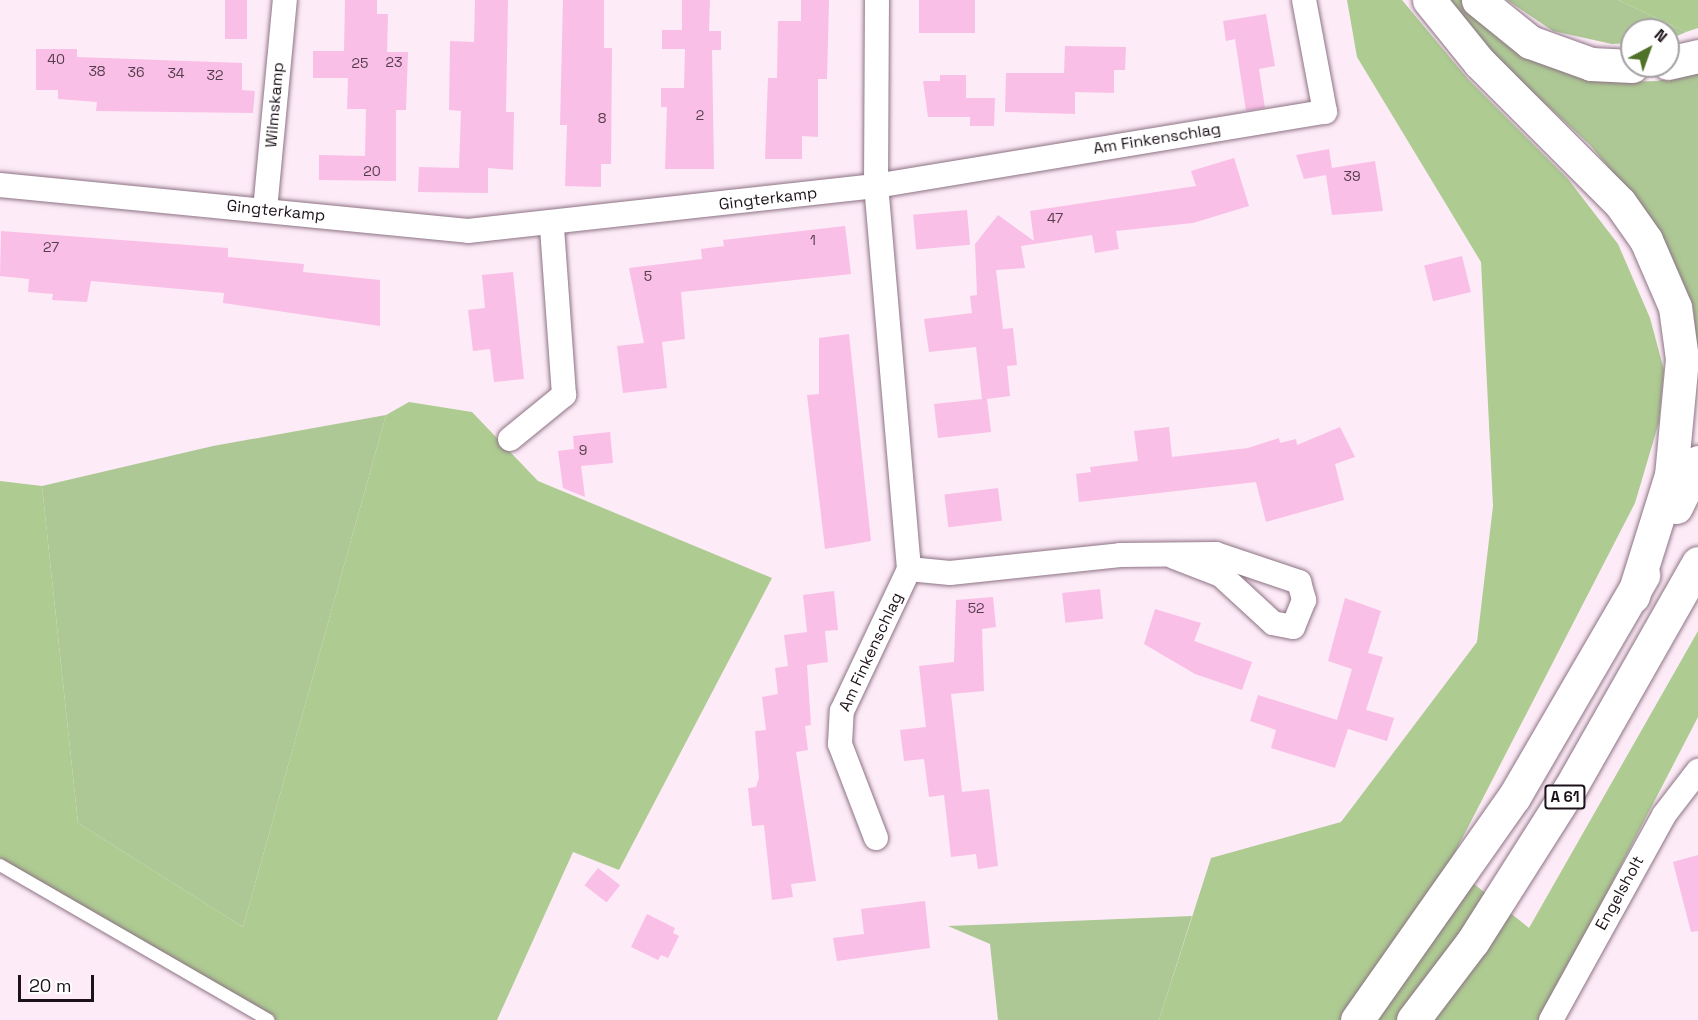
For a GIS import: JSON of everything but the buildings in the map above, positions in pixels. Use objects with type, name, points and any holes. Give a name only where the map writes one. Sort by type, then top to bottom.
[{"type":"highway","points":[[1429,0],[1479,62],[1620,203],[1646,240],[1675,307],[1682,359],[1671,476],[1633,596]]},
{"type":"highway","points":[[1478,0],[1530,42],[1591,64],[1620,65]]},
{"type":"highway","points":[[1680,60],[1698,56]]},
{"type":"highway","name":"A 61","points":[[1357,1020],[1514,797],[1633,596],[1698,462]]},
{"type":"highway","name":"A 61","points":[[1413,1020],[1473,941],[1569,790],[1698,564]]},
{"type":"street","name":"Wilmskamp","points":[[265,210],[285,0]]},
{"type":"street","points":[[877,0],[876,186],[909,569],[950,573],[1120,555],[1174,557],[1216,554],[1299,582],[1304,600],[1293,627],[1273,622],[1221,575],[1174,557]]},
{"type":"street","name":"Am Finkenschlag","points":[[876,186],[1325,112],[1304,0]]},
{"type":"street","name":"Gingterkamp","points":[[0,185],[468,231],[552,226],[876,186]]},
{"type":"street","points":[[510,439],[564,395],[552,226]]},
{"type":"street","name":"Am Finkenschlag","points":[[876,838],[840,744],[842,711],[909,569]]},
{"type":"street","name":"Engelsholt","points":[[1551,1020],[1664,814],[1698,771]]},
{"type":"lane","points":[[0,865],[267,1020]]},
{"type":"green space","points":[[1347,0],[1402,0],[1467,78],[1568,179],[1618,244],[1650,318],[1664,370],[1659,422],[1635,503],[1449,864],[1529,928],[1698,631],[1698,717],[1541,1020],[1159,1020],[1211,858],[1341,822],[1477,642],[1493,506],[1481,262],[1357,57]]},
{"type":"green space","points":[[1446,0],[1467,0],[1619,82],[1680,78],[1680,75],[1698,70],[1698,358],[1693,306],[1650,216],[1590,145],[1482,45]]},
{"type":"green space","points":[[1507,0],[1618,0],[1656,18],[1620,18],[1620,44],[1612,44],[1553,31]]},
{"type":"green space","points":[[1618,0],[1698,0],[1698,28],[1686,32],[1680,29],[1680,18],[1656,18]]},
{"type":"green space","points":[[409,402],[472,412],[538,481],[772,578],[619,870],[573,852],[497,1020],[266,1020],[0,865],[0,481],[42,486],[78,823],[243,927],[386,415]]},
{"type":"green space","points":[[386,415],[243,927],[78,823],[42,486],[213,446]]},
{"type":"green space","points":[[1192,916],[1159,1020],[998,1020],[990,944],[948,926]]}]
